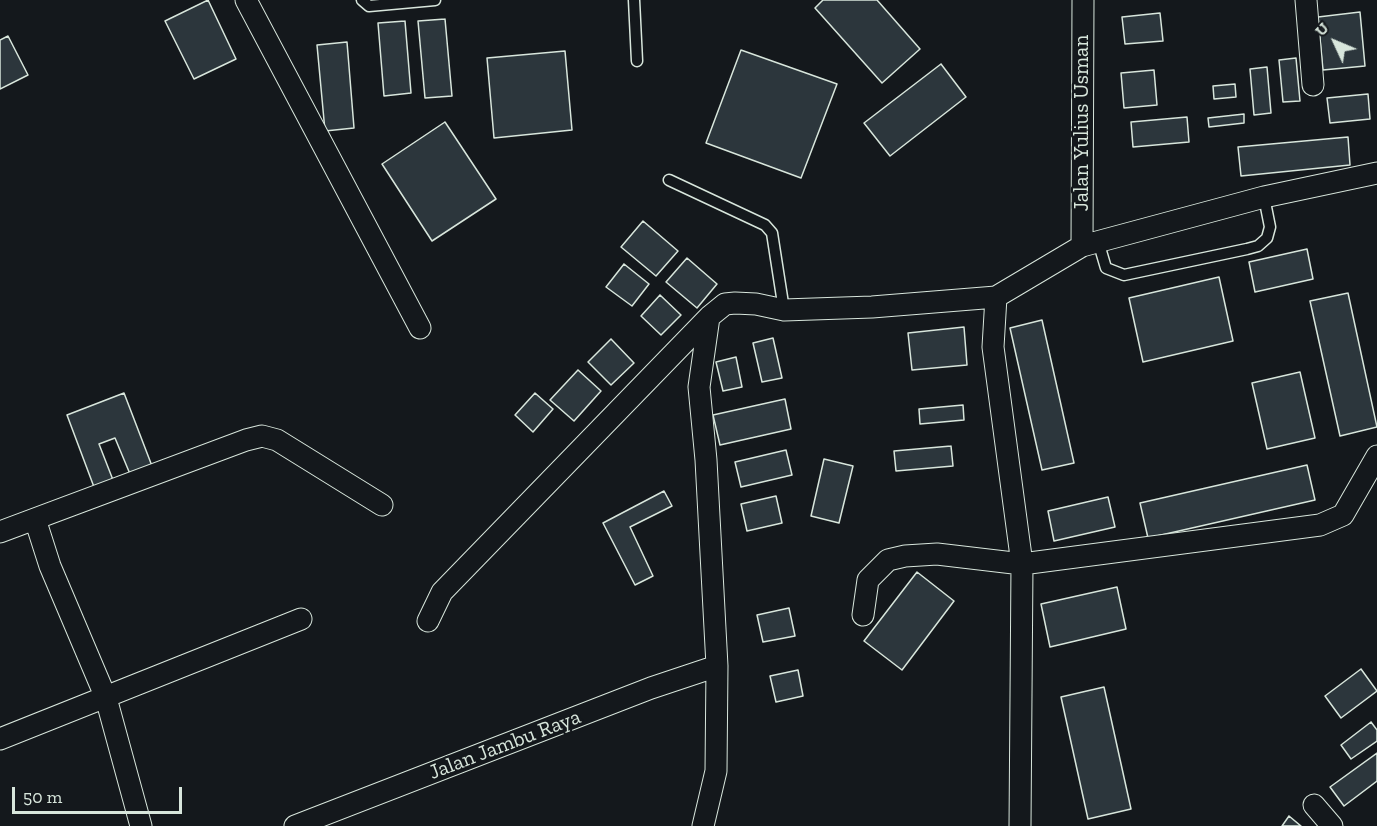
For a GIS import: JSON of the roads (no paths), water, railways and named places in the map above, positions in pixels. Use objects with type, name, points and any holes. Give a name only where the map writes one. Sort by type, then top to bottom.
[{"type":"street","points":[[246,0],[420,328]]},
{"type":"street","name":"Jalan Yulius Usman","points":[[1083,0],[1090,243]]},
{"type":"street","points":[[1306,0],[1312,85]]},
{"type":"street","points":[[428,621],[442,592],[709,316],[725,304],[756,304],[784,310],[872,307],[996,297],[1090,243],[1264,196],[1377,173]]},
{"type":"street","points":[[996,297],[993,331],[994,363],[1006,436],[1022,564],[1020,826]]},
{"type":"street","points":[[703,826],[716,771],[717,666],[706,460],[699,387],[709,316]]},
{"type":"street","points":[[0,532],[262,436],[277,440],[382,505]]},
{"type":"street","points":[[862,615],[868,580],[888,560],[937,554],[1022,564],[1320,525],[1343,515],[1377,456]]},
{"type":"street","points":[[36,519],[50,566],[106,699],[141,826]]},
{"type":"street","points":[[0,739],[106,699],[301,619]]},
{"type":"street","name":"Jalan Jambu Raya","points":[[295,826],[651,688],[717,666]]},
{"type":"street","points":[[1314,805],[1332,826]]},
{"type":"lane","points":[[362,0],[369,6],[435,0]]},
{"type":"lane","points":[[634,0],[637,61]]},
{"type":"lane","points":[[669,180],[765,225],[772,233],[784,310]]},
{"type":"lane","points":[[1090,243],[1106,268],[1124,275],[1247,249],[1258,246],[1267,238],[1270,227],[1264,196]]}]
